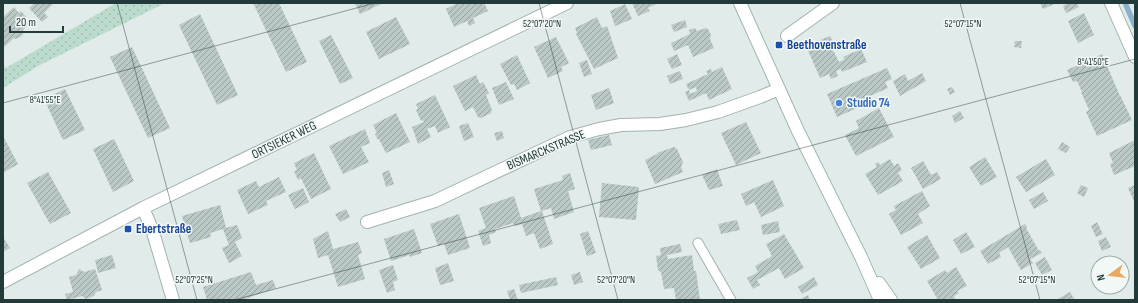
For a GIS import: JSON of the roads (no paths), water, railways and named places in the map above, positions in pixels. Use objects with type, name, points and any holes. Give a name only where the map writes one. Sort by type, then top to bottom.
[{"type":"street","name":"ORTSIEKER WEG","points":[[3,282],[143,208],[567,3]]},
{"type":"street","points":[[740,3],[823,184],[861,257],[880,300]]},
{"type":"street","points":[[787,36],[833,3]]},
{"type":"street","points":[[1111,3],[1135,57]]},
{"type":"street","name":"BISMARCKSTRASSE","points":[[367,222],[435,201],[570,137],[621,125],[660,124],[686,120],[718,112],[779,89]]},
{"type":"street","points":[[143,208],[152,229],[173,300]]},
{"type":"street","points":[[861,257],[891,300]]},
{"type":"lane","points":[[698,243],[731,300]]},
{"type":"waterway","points":[[1126,5],[1135,26]]},
{"type":"place","name":"Beethovenstraße","points":[[779,45]]},
{"type":"place","name":"Studio 74","points":[[839,103]]},
{"type":"place","name":"Ebertstraße","points":[[128,229]]}]
